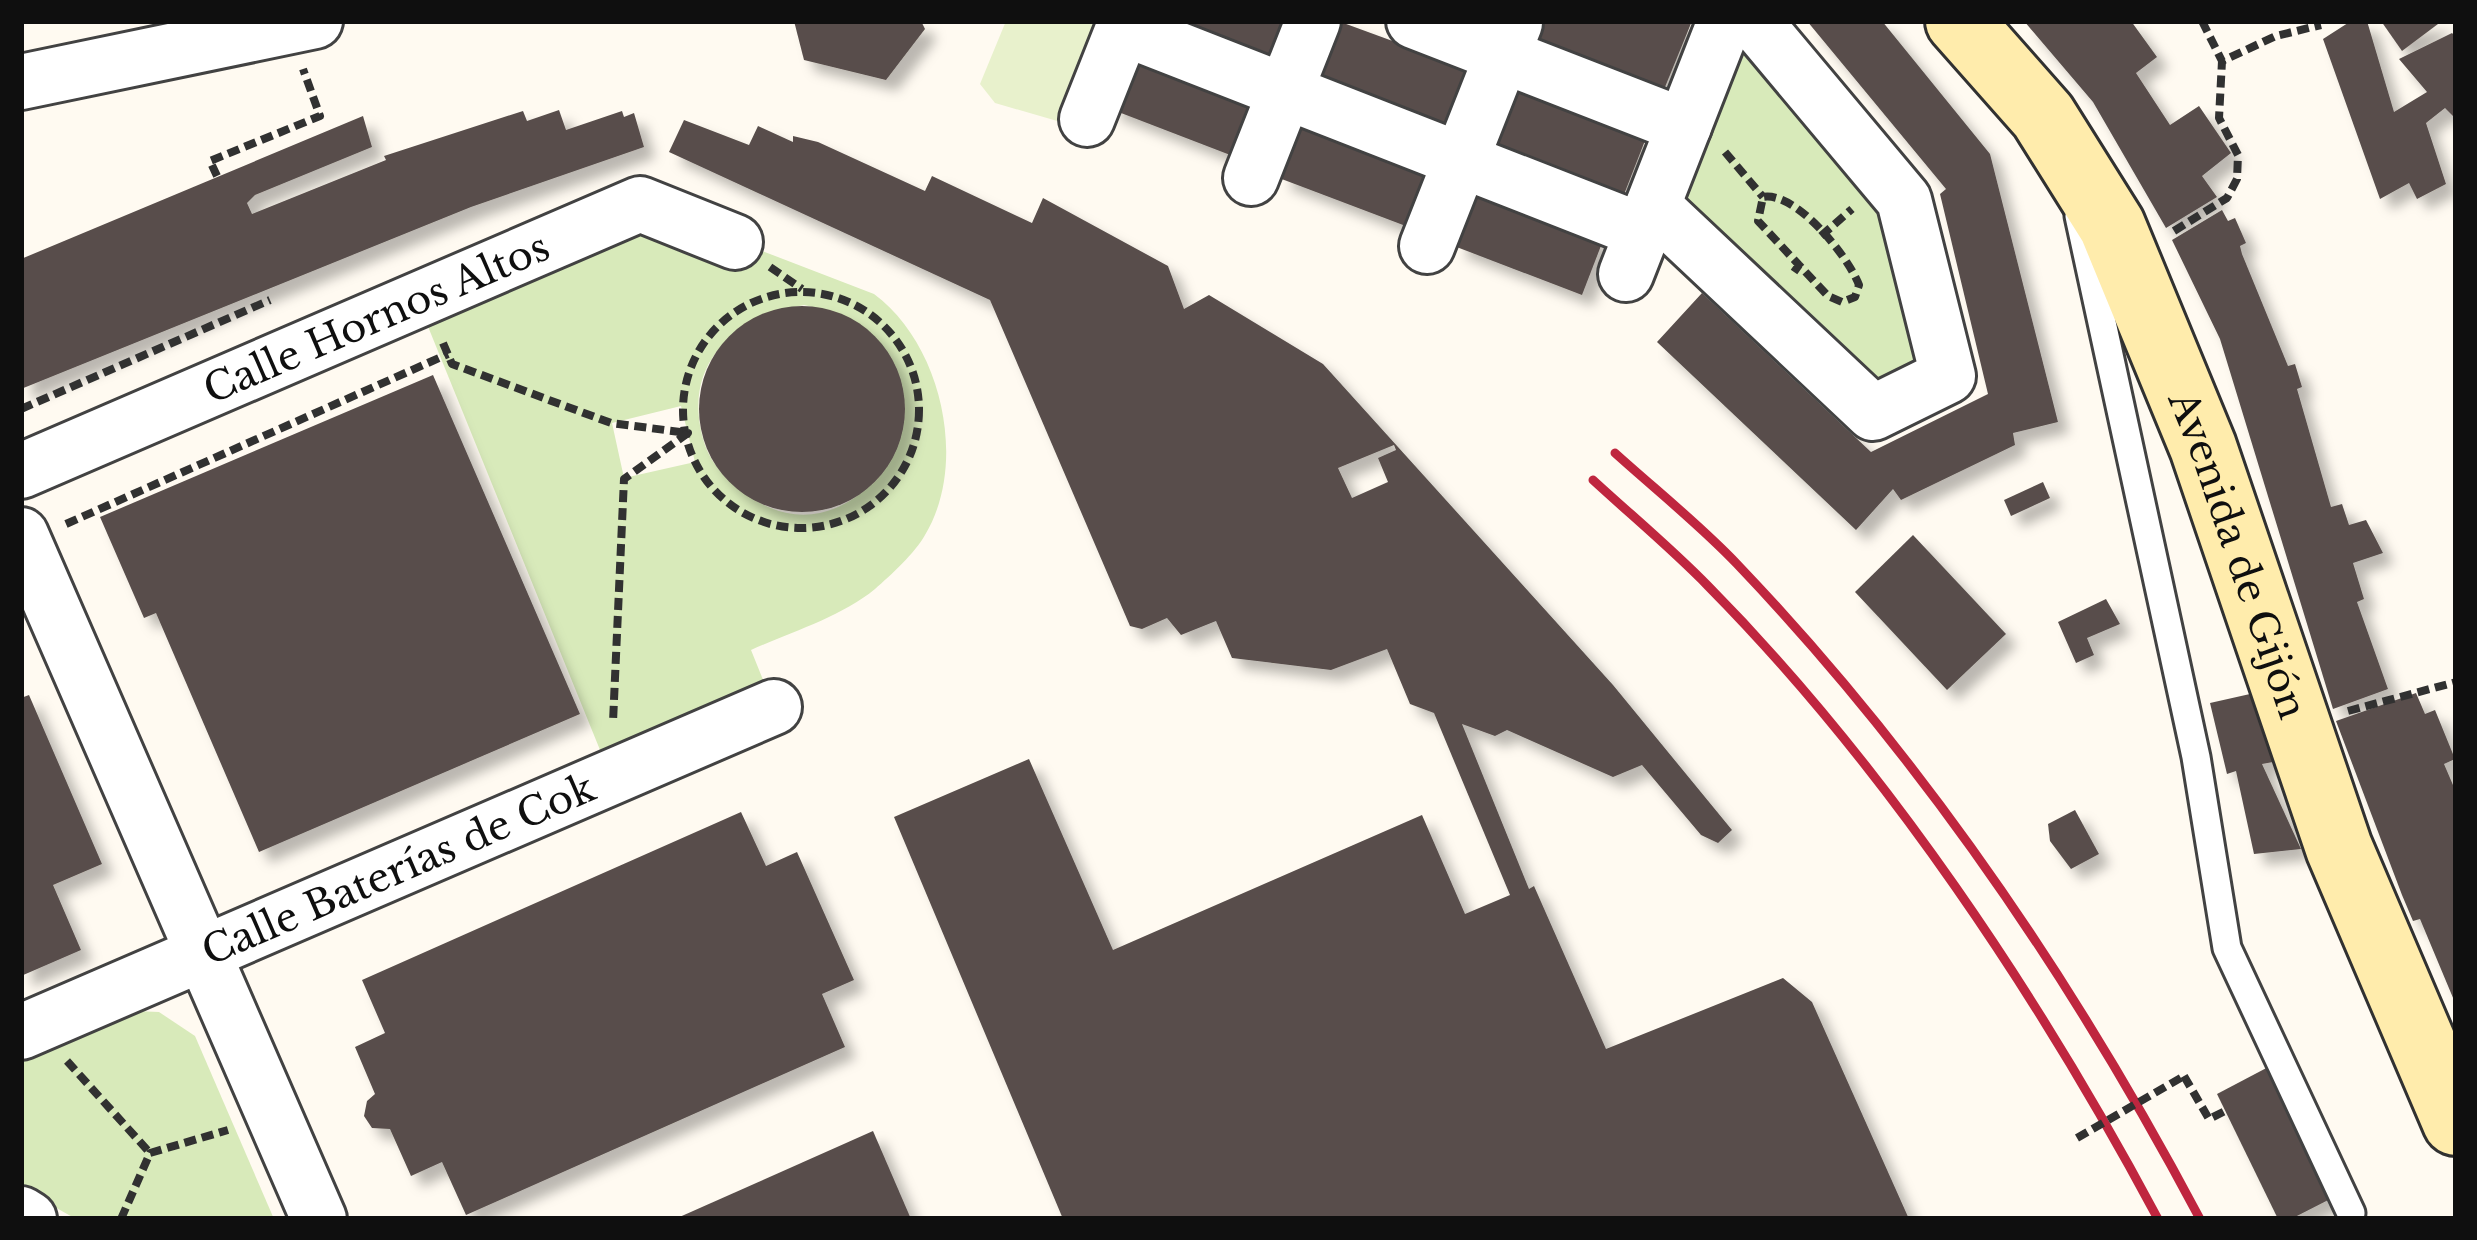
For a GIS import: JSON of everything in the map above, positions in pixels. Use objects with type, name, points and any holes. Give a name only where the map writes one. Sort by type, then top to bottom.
[{"type":"street","points":[[21,82],[315,21]]},
{"type":"street","points":[[1251,178],[1313,21]]},
{"type":"street","points":[[1414,21],[1509,38],[1684,126]]},
{"type":"street","points":[[1640,237],[1725,21]]},
{"type":"street","points":[[1087,119],[1124,24],[1640,237],[1766,313],[1873,413],[1948,376],[1904,200],[1754,21]]},
{"type":"street","name":"Avenida de Gijón","points":[[1959,21],[2043,116],[2112,226],[2167,353],[2339,848],[2456,1122]]},
{"type":"street","points":[[1427,246],[1509,38]]},
{"type":"street","name":"Calle Hornos Altos","points":[[21,471],[640,204],[735,242]]},
{"type":"street","points":[[23,539],[319,1219]]},
{"type":"street","name":"Calle Baterías de Cok","points":[[28,1030],[773,706]]},
{"type":"street","points":[[21,1214],[29,1219]]},
{"type":"lane","points":[[2067,156],[2196,757],[2227,949],[2351,1213]]},
{"type":"path","points":[[2169,234],[2227,198],[2237,179],[2238,155],[2219,118],[2222,61],[2202,21]]},
{"type":"path","points":[[2222,61],[2276,36],[2321,25]]},
{"type":"path","points":[[217,176],[210,161],[320,116],[316,103]]},
{"type":"path","points":[[1763,197],[1787,200],[1853,268],[1859,285],[1855,296],[1842,302],[1828,296],[1799,265],[1758,221],[1763,197]]},
{"type":"path","points":[[1766,313],[1799,265]]},
{"type":"path","points":[[803,290],[847,300],[886,324],[911,362],[918,410],[911,452],[885,493],[847,518],[802,528],[754,521],[713,494],[695,462],[688,433],[682,406],[693,363],[717,326],[761,297],[803,290]]},
{"type":"path","points":[[416,297],[452,364],[611,423],[688,433]]},
{"type":"path","points":[[21,409],[270,300]]},
{"type":"path","points":[[23,539],[448,354]]},
{"type":"path","points":[[610,777],[624,479],[688,433],[702,429]]},
{"type":"path","points":[[2296,729],[2392,695],[2456,682]]},
{"type":"path","points":[[28,1030],[150,1153]]},
{"type":"path","points":[[2077,1138],[2184,1076],[2209,1118],[2225,1111]]},
{"type":"path","points":[[150,1153],[275,1117]]},
{"type":"path","points":[[121,1219],[150,1153]]},
{"type":"green space","points":[[1006,21],[1110,21],[1071,125],[995,103],[980,84]]},
{"type":"green space","points":[[1752,50],[1895,206],[1934,366],[1874,396],[1677,204],[1735,59]]},
{"type":"green space","points":[[640,204],[874,294],[916,342],[941,406],[946,440],[938,506],[915,549],[875,589],[831,616],[751,650],[774,707],[611,777],[416,297]],"holes":[[[804,305],[862,328],[894,364],[903,405],[895,447],[871,483],[837,507],[796,514],[752,498],[730,482],[708,453],[699,417],[706,369],[718,350],[755,321]],[[681,406],[695,462],[624,478],[612,423]]]},
{"type":"green space","points":[[135,1011],[159,1012],[195,1036],[274,1219],[76,1219],[21,1188],[21,1057]]},
{"type":"building","points":[[794,21],[921,21],[925,29],[886,80],[804,60]]},
{"type":"building","points":[[1174,21],[1290,21],[1275,61]]},
{"type":"building","points":[[1338,21],[1469,69],[1448,130],[1316,80]]},
{"type":"building","points":[[1544,21],[1692,21],[1663,92],[1535,42]]},
{"type":"building","points":[[1807,21],[1882,21],[1990,154],[2058,422],[2013,433],[2015,445],[1901,500],[1893,489],[1856,530],[1657,342],[1702,293],[1871,452],[1988,394],[1940,194],[1946,189]]},
{"type":"building","points":[[2024,21],[2131,21],[2157,57],[2136,73],[2170,125],[2199,106],[2231,153],[2202,176],[2217,197],[2166,228],[2093,102]]},
{"type":"building","points":[[2351,21],[2367,21],[2394,112],[2427,92],[2399,59],[2452,33],[2456,37],[2456,119],[2445,108],[2426,123],[2446,184],[2417,199],[2409,183],[2380,199],[2323,39]]},
{"type":"building","points":[[2381,21],[2442,21],[2402,51]]},
{"type":"building","points":[[1130,51],[1260,102],[1238,158],[1108,108]]},
{"type":"building","points":[[1514,88],[1646,138],[1623,197],[1492,148]]},
{"type":"building","points":[[559,110],[566,130],[622,111],[624,117],[634,113],[644,147],[471,207],[21,389],[21,259],[363,116],[372,147],[255,195],[247,203],[252,214],[386,160],[384,156],[523,111],[527,121]]},
{"type":"building","points":[[1302,117],[1434,169],[1411,228],[1279,178]]},
{"type":"building","points":[[684,120],[749,145],[758,126],[793,142],[793,136],[818,142],[925,191],[932,176],[1032,223],[1043,198],[1168,266],[1184,309],[1209,295],[1323,364],[1613,685],[1732,830],[1718,843],[1701,835],[1642,765],[1613,777],[1507,730],[1495,736],[1462,724],[1529,889],[1534,886],[1606,1049],[1783,978],[1812,1002],[1909,1219],[1063,1219],[894,817],[1029,759],[1113,950],[1422,815],[1465,914],[1510,895],[1434,713],[1410,704],[1387,649],[1331,670],[1232,658],[1216,621],[1181,635],[1167,618],[1142,629],[1130,626],[990,300],[669,152]],"holes":[[[1394,445],[1396,450],[1378,458],[1388,482],[1352,498],[1338,468]]]},
{"type":"building","points":[[1475,188],[1604,238],[1582,295],[1454,246]]},
{"type":"building","points":[[2222,210],[2228,221],[2235,218],[2246,243],[2240,246],[2242,254],[2288,366],[2295,364],[2302,387],[2297,389],[2331,507],[2342,504],[2349,525],[2366,520],[2383,553],[2353,563],[2364,599],[2357,602],[2388,689],[2333,709],[2220,339],[2172,240]]},
{"type":"building","points":[[802,306],[841,314],[874,337],[897,370],[905,409],[897,448],[874,481],[841,504],[802,512],[763,504],[730,481],[707,448],[699,409],[707,370],[730,337],[763,314]]},
{"type":"building","points":[[433,375],[580,714],[259,852],[156,613],[144,618],[100,517]]},
{"type":"building","points":[[2043,482],[2050,498],[2011,516],[2004,500]]},
{"type":"building","points":[[1913,535],[2006,634],[1947,690],[1855,592]]},
{"type":"building","points":[[2106,599],[2120,624],[2087,638],[2094,655],[2076,663],[2058,622]]},
{"type":"building","points":[[2416,693],[2425,714],[2435,710],[2455,759],[2444,764],[2456,792],[2456,1005],[2420,919],[2413,921],[2402,895],[2336,721]]},
{"type":"building","points":[[2250,694],[2273,762],[2262,764],[2301,849],[2254,854],[2236,771],[2227,774],[2210,703]]},
{"type":"building","points":[[29,695],[102,864],[53,885],[81,950],[21,976],[21,698]]},
{"type":"building","points":[[2075,810],[2099,854],[2071,869],[2050,841],[2048,824]]},
{"type":"building","points":[[741,812],[766,866],[797,852],[854,980],[822,994],[845,1047],[466,1215],[442,1162],[411,1176],[390,1129],[372,1128],[364,1116],[367,1101],[375,1094],[355,1047],[385,1033],[362,980]]},
{"type":"building","points":[[2274,1064],[2340,1194],[2291,1219],[2278,1219],[2217,1094]]},
{"type":"building","points":[[873,1131],[911,1219],[675,1219]]},
{"type":"railway","points":[[1615,453],[1737,564],[1805,638],[1932,794],[2101,1044],[2200,1219]]},
{"type":"railway","points":[[1593,480],[1694,572],[1774,656],[1897,807],[2063,1051],[2158,1219]]}]
